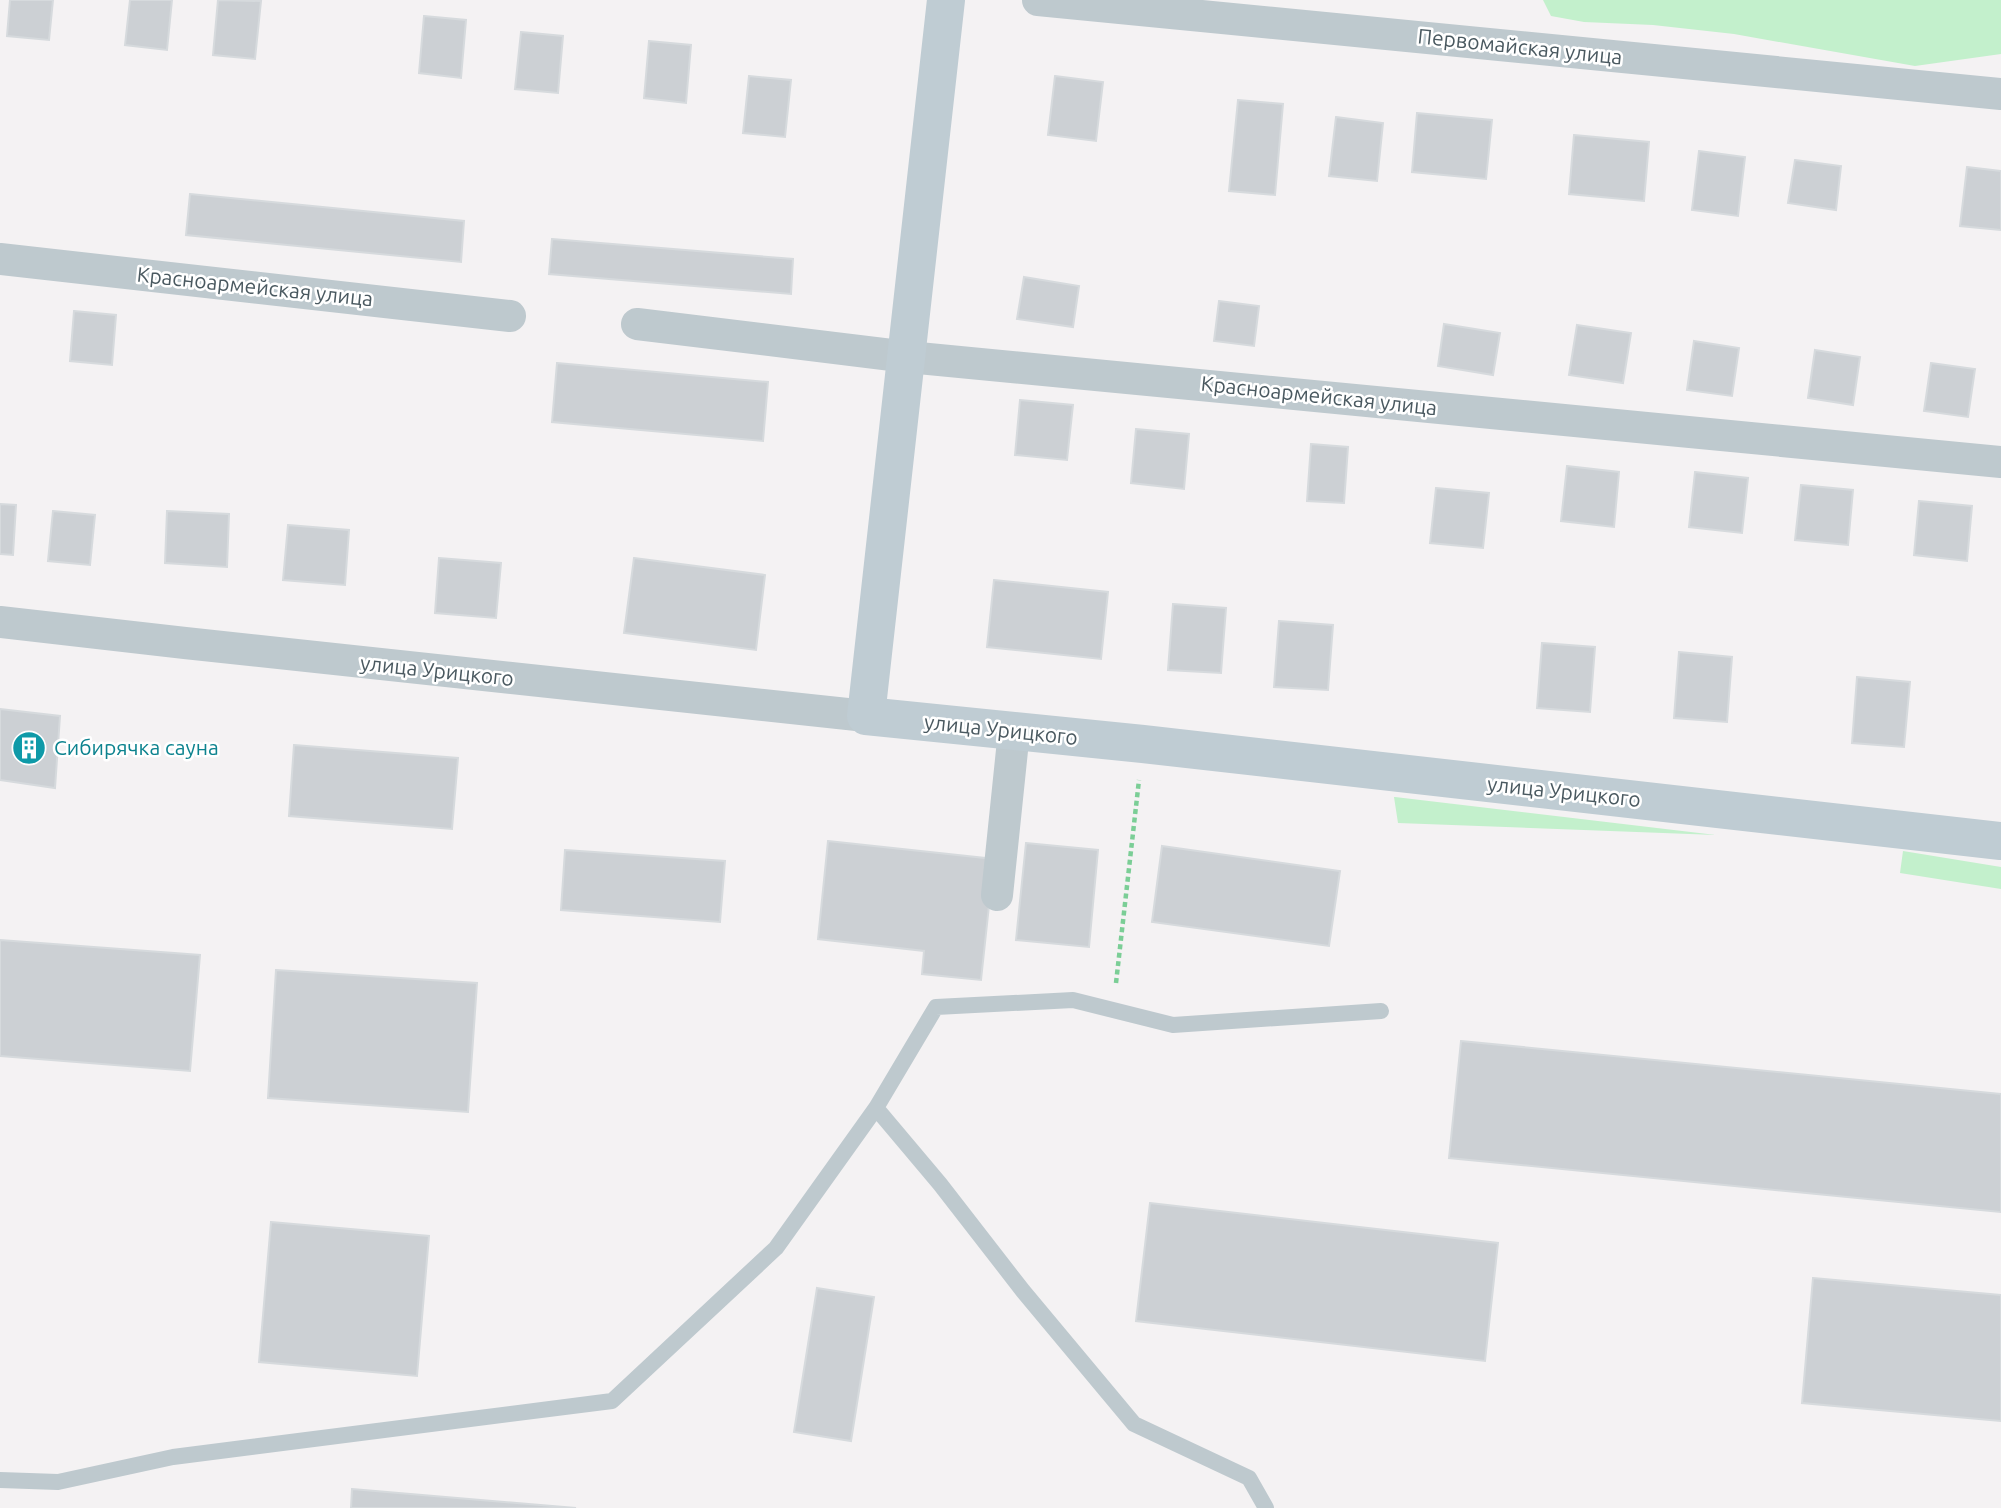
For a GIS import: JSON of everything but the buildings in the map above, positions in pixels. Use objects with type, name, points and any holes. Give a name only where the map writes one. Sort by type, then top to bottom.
[{"type":"street","points":[[866,716],[946,0]]},
{"type":"street","name":"Первомайская улица","points":[[1038,0],[2001,94]]},
{"type":"street","name":"Красноармейская улица","points":[[0,259],[510,316]]},
{"type":"street","name":"Красноармейская улица","points":[[637,324],[908,356],[2001,462]]},
{"type":"street","name":"улица Урицкого","points":[[0,622],[1143,744],[2001,841]]},
{"type":"street","points":[[997,895],[1014,731]]},
{"type":"lane","points":[[0,1480],[58,1482],[173,1457],[612,1401],[776,1248],[876,1108],[936,1007],[1073,1000],[1173,1026],[1381,1011]]},
{"type":"lane","points":[[876,1108],[1134,1424],[1248,1478],[1266,1508]]},
{"type":"path","points":[[1113,1010],[1143,744]]},
{"type":"green space","points":[[1543,0],[2001,0],[2001,54],[1915,66],[1734,34],[1653,25],[1584,22],[1551,16]]},
{"type":"green space","points":[[1395,797],[1716,835],[1398,823]]},
{"type":"green space","points":[[1903,851],[2001,867],[2001,889],[1900,873]]},
{"type":"place","name":"Сибирячка сауна","points":[[29,748]]}]
